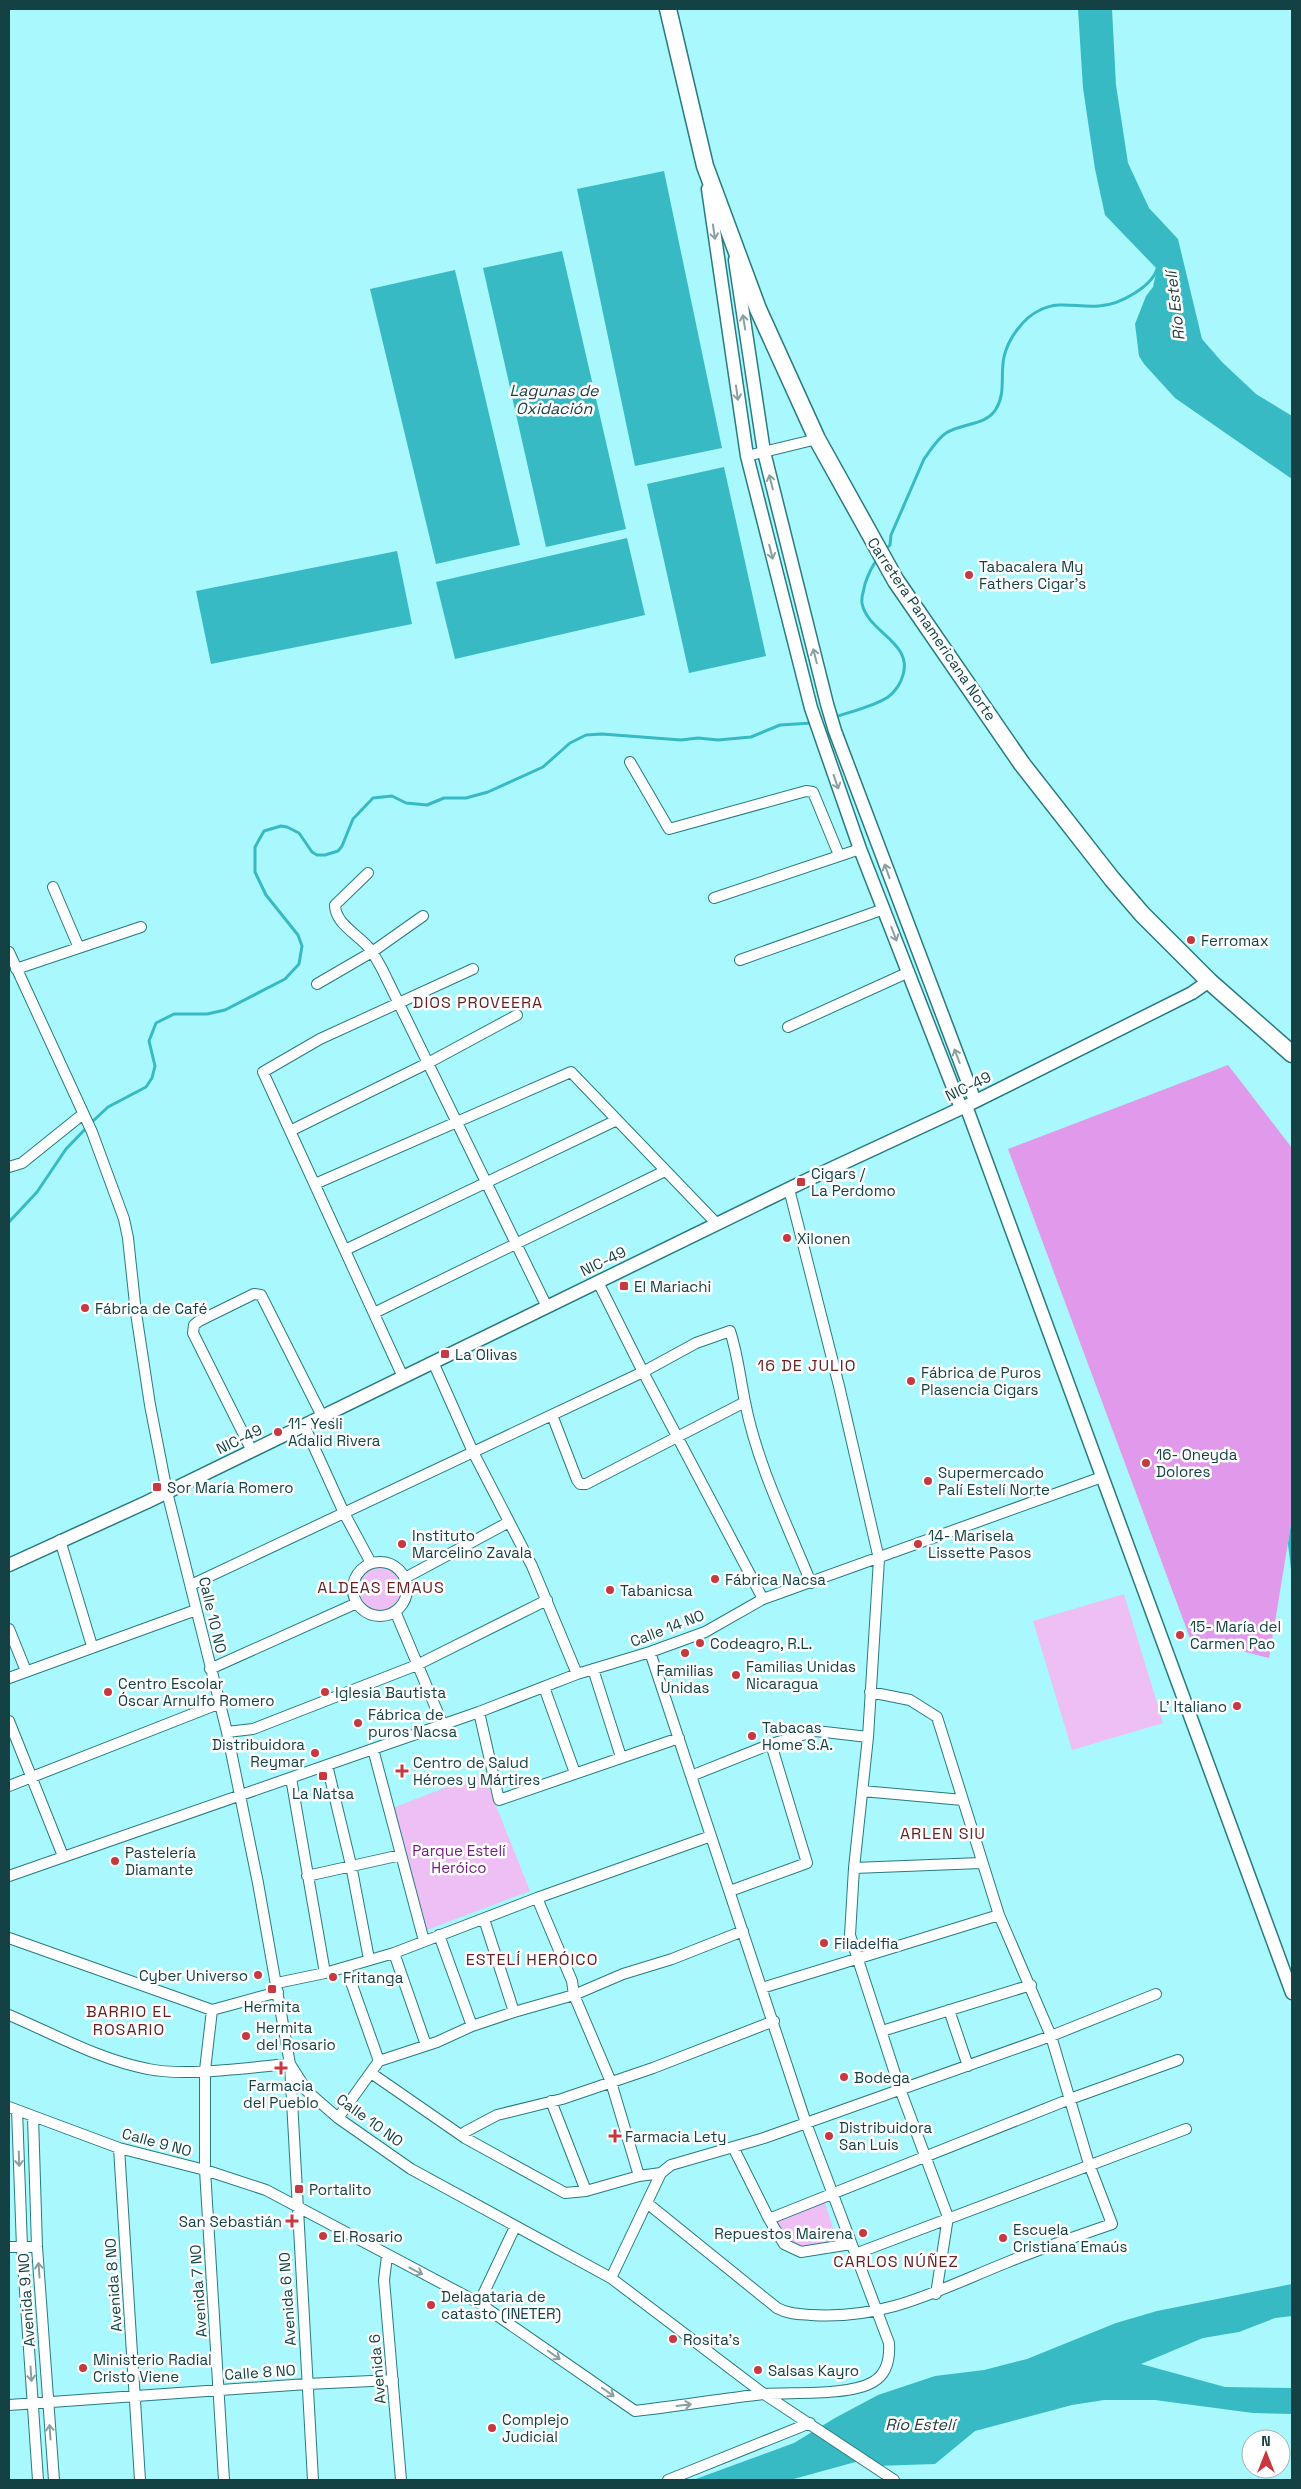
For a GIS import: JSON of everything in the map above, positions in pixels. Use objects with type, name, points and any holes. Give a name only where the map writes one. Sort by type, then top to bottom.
[{"type":"highway","name":"Carretera Panamericana Norte","points":[[668,9],[705,166],[758,309],[817,439],[896,581],[1022,764],[1142,914],[1209,981],[1292,1054]]},
{"type":"street","points":[[705,166],[747,456],[811,708],[860,849],[908,972],[967,1105]]},
{"type":"street","points":[[731,240],[764,452],[835,731],[878,844],[967,1105],[1292,1994]]},
{"type":"street","points":[[747,456],[817,439]]},
{"type":"street","points":[[630,762],[669,829],[806,791],[813,792],[839,855]]},
{"type":"street","points":[[714,898],[839,855],[878,844]]},
{"type":"street","points":[[368,873],[334,905],[340,919],[372,952],[399,1002],[547,1307]]},
{"type":"street","points":[[53,887],[79,948]]},
{"type":"street","points":[[740,960],[884,909]]},
{"type":"street","points":[[317,984],[372,952],[423,916]]},
{"type":"street","points":[[16,968],[141,927]]},
{"type":"street","name":"Calle 10 NO","points":[[9,953],[92,1132],[110,1178],[128,1238],[136,1313],[150,1405],[167,1492],[218,1704],[227,1732],[278,1987],[290,2064],[306,2091],[338,2118],[411,2169],[611,2278],[764,2394],[894,2480]]},
{"type":"street","points":[[403,1377],[263,1072],[320,1039],[473,969]]},
{"type":"street","points":[[788,1027],[908,972]]},
{"type":"street","name":"NIC-49","points":[[9,1565],[167,1492],[789,1189],[967,1105],[1192,993],[1209,981]]},
{"type":"street","points":[[290,1131],[428,1063],[517,1015]]},
{"type":"street","points":[[315,1184],[571,1072],[717,1224]]},
{"type":"street","points":[[9,1166],[22,1164],[85,1117]]},
{"type":"street","points":[[345,1250],[617,1120]]},
{"type":"street","points":[[374,1313],[665,1171]]},
{"type":"street","points":[[789,1189],[839,1386],[879,1559],[868,1737],[854,1868],[850,1935],[900,2089],[927,2156],[948,2218],[936,2294]]},
{"type":"street","points":[[598,1282],[642,1372],[763,1599]]},
{"type":"street","points":[[252,1451],[193,1334],[194,1325],[199,1321],[254,1294],[260,1295],[322,1416]]},
{"type":"street","points":[[190,1585],[552,1415],[696,1344],[730,1331],[737,1354],[745,1402],[761,1458],[811,1583]]},
{"type":"street","points":[[433,1362],[472,1452],[547,1600],[577,1674]]},
{"type":"street","points":[[552,1415],[577,1480],[580,1484],[586,1484],[745,1402]]},
{"type":"street","points":[[304,1425],[344,1513],[371,1563]]},
{"type":"street","name":"Calle 14 NO","points":[[9,1876],[443,1725],[577,1674],[650,1652],[705,1632],[763,1599],[879,1559],[1102,1477]]},
{"type":"street","points":[[404,1578],[509,1522]]},
{"type":"street","points":[[60,1540],[92,1646]]},
{"type":"street","points":[[379,1562],[394,1566],[404,1578],[407,1593],[395,1611],[385,1615],[374,1615],[365,1611],[357,1604],[353,1592],[354,1580],[361,1570],[371,1563],[379,1562]]},
{"type":"street","points":[[227,1732],[253,1729],[417,1665],[547,1600]]},
{"type":"street","points":[[210,1669],[357,1604]]},
{"type":"street","points":[[9,1678],[92,1646],[196,1610]]},
{"type":"street","points":[[395,1611],[443,1725]]},
{"type":"street","points":[[9,1629],[26,1671]]},
{"type":"street","name":"Calle 9 NO","points":[[13,2109],[119,2148],[205,2170],[266,2190],[386,2256],[479,2303],[636,2411],[764,2394],[860,2389],[875,2381],[885,2369],[890,2355],[889,2343],[806,2123],[650,1652]]},
{"type":"street","points":[[593,1669],[621,1758]]},
{"type":"street","points":[[544,1687],[575,1774]]},
{"type":"street","points":[[647,2203],[785,2313],[828,2316],[877,2312],[936,2294],[1008,2262],[1112,2224],[1089,2164],[1050,2036],[1031,1985],[999,1915],[981,1863],[937,1717],[910,1700],[870,1692]]},
{"type":"street","points":[[9,1786],[218,1704]]},
{"type":"street","points":[[479,1712],[499,1800],[679,1738]]},
{"type":"street","points":[[9,1721],[63,1856]]},
{"type":"street","points":[[692,1776],[771,1744],[816,1731],[868,1737]]},
{"type":"street","points":[[730,1891],[807,1864],[771,1744]]},
{"type":"street","points":[[373,1749],[424,1941]]},
{"type":"street","points":[[327,1765],[351,1865],[369,1959]]},
{"type":"street","points":[[291,1778],[325,1973]]},
{"type":"street","points":[[862,1790],[963,1800]]},
{"type":"street","points":[[9,1938],[212,2010],[278,1987],[394,1953],[537,1898],[711,1836]]},
{"type":"street","points":[[307,1876],[401,1855]]},
{"type":"street","points":[[854,1868],[981,1863]]},
{"type":"street","points":[[537,1898],[572,1981],[574,1995],[611,2082],[639,2176]]},
{"type":"street","points":[[762,1988],[999,1915]]},
{"type":"street","points":[[484,1919],[514,2012]]},
{"type":"street","points":[[338,2118],[379,2061],[426,2045],[472,2026],[574,1995],[623,1974],[672,1959],[743,1931]]},
{"type":"street","points":[[439,1935],[472,2026]]},
{"type":"street","points":[[394,1953],[426,2045]]},
{"type":"street","points":[[346,1968],[379,2061]]},
{"type":"street","points":[[882,2031],[1031,1985]]},
{"type":"street","points":[[611,2278],[661,2173],[671,2165],[764,2138],[1050,2036],[1156,1994]]},
{"type":"street","name":"Avenida 7 NO","points":[[212,2010],[204,2070],[205,2170],[220,2390],[224,2480]]},
{"type":"street","points":[[949,2010],[968,2066]]},
{"type":"street","points":[[9,2015],[123,2063],[150,2070],[179,2072],[290,2064],[296,2206]]},
{"type":"street","points":[[465,2138],[465,2132],[497,2115],[551,2101],[611,2082],[774,2022]]},
{"type":"street","points":[[769,2219],[1070,2099],[1178,2060]]},
{"type":"street","points":[[371,2073],[465,2138],[565,2193],[586,2191],[639,2176],[661,2173]]},
{"type":"street","points":[[551,2101],[586,2191]]},
{"type":"street","name":"Avenida 9 NO","points":[[13,2109],[38,2480]]},
{"type":"street","name":"Avenida 9 NO","points":[[33,2117],[37,2247],[54,2480]]},
{"type":"street","points":[[734,2146],[769,2219],[784,2244],[801,2252],[853,2249],[948,2218],[1186,2129]]},
{"type":"street","name":"Avenida 8 NO","points":[[119,2148],[140,2480]]},
{"type":"street","name":"Avenida 6 NO","points":[[296,2206],[313,2480]]},
{"type":"street","points":[[479,2303],[515,2227]]},
{"type":"street","points":[[9,2248],[37,2247]]},
{"type":"street","name":"Avenida 6","points":[[386,2256],[384,2280],[401,2480]]},
{"type":"street","name":"Calle 8 NO","points":[[9,2405],[307,2384],[393,2380]]},
{"type":"street","points":[[668,2480],[810,2423]]},
{"type":"green space","points":[[384,1568],[392,1571],[398,1577],[401,1589],[398,1601],[392,1607],[376,1610],[368,1607],[362,1601],[359,1585],[362,1577],[368,1571]]},
{"type":"green space","points":[[1124,1594],[1163,1723],[1072,1750],[1033,1621]]},
{"type":"green space","name":"Parque Estelí Heróico","points":[[483,1773],[530,1891],[424,1931],[390,1809]]},
{"type":"green space","points":[[824,2200],[839,2245],[808,2247],[801,2246],[787,2239],[775,2220]]},
{"type":"shaded area","points":[[1228,1065],[1292,1148],[1292,1518],[1269,1658],[1190,1638],[1008,1149]]},
{"type":"water","name":"Río Estelí","points":[[1078,9],[1112,9],[1116,85],[1128,163],[1149,208],[1178,239],[1202,339],[1222,362],[1256,394],[1292,416],[1292,479],[1175,398],[1139,356],[1135,324],[1146,296],[1153,287],[1157,269],[1105,215],[1095,169],[1083,88]]},
{"type":"water","points":[[664,171],[722,448],[635,466],[577,189]]},
{"type":"water","name":"Lagunas de Oxidación","points":[[562,251],[626,529],[546,547],[483,268]]},
{"type":"water","points":[[455,270],[520,545],[436,564],[370,289]]},
{"type":"water","points":[[724,467],[766,656],[689,673],[647,484]]},
{"type":"water","points":[[627,538],[645,615],[455,659],[436,582]]},
{"type":"water","points":[[397,551],[412,624],[211,664],[196,591]]},
{"type":"water","points":[[1292,1518],[1292,1578],[1288,1544]]},
{"type":"water","name":"Río Estelí","points":[[1292,2284],[1292,2316],[1275,2318],[1239,2332],[1203,2338],[1141,2364],[1225,2387],[1292,2388],[1292,2414],[1253,2413],[1155,2400],[1104,2400],[1072,2405],[975,2431],[935,2464],[876,2466],[859,2461],[790,2480],[693,2480],[794,2443],[878,2395],[935,2376],[984,2370],[1027,2359],[1116,2323],[1157,2311]]},
{"type":"waterway","points":[[884,551],[890,545],[891,535],[924,459],[934,445],[946,433],[986,419],[996,409],[1001,397],[1003,364],[1006,350],[1022,324],[1028,318],[1047,307],[1055,305],[1099,306],[1126,298],[1150,280],[1158,265]]},
{"type":"waterway","points":[[835,717],[869,706],[888,697],[893,693],[903,675],[904,664],[902,654],[896,645],[872,622],[862,603],[866,581],[871,568],[877,560]]},
{"type":"waterway","points":[[9,1222],[37,1192],[66,1149],[93,1121],[108,1107],[146,1087],[152,1078],[155,1066],[149,1041],[156,1023],[174,1014],[207,1014],[225,1010],[285,979],[299,964],[302,946],[298,935],[266,895],[255,872],[255,847],[264,831],[281,826],[287,827],[299,833],[312,852],[317,855],[325,855],[338,851],[353,819],[373,798],[392,796],[406,803],[427,805],[444,798],[466,798],[488,792],[543,767],[570,743],[586,735],[602,734],[681,740],[698,738],[718,740],[751,737],[780,725],[812,723]]},
{"type":"place","name":"Tabacalera My Fathers Cigar's","points":[[969,575]]},
{"type":"place","name":"Ferromax","points":[[1191,940]]},
{"type":"place","name":"Cigars / La Perdomo","points":[[801,1182]]},
{"type":"place","name":"Xilonen","points":[[787,1238]]},
{"type":"place","name":"El Mariachi","points":[[624,1286]]},
{"type":"place","name":"Fábrica de Café","points":[[85,1308]]},
{"type":"place","name":"La Olivas","points":[[445,1354]]},
{"type":"place","name":"Fábrica de Puros Plasencia Cigars","points":[[911,1381]]},
{"type":"place","name":"11- Yesli Adalid Rivera","points":[[278,1432]]},
{"type":"place","name":"16- Oneyda Dolores","points":[[1146,1463]]},
{"type":"place","name":"Supermercado Palí Estelí Norte","points":[[928,1481]]},
{"type":"place","name":"Sor María Romero","points":[[157,1487]]},
{"type":"place","name":"Instituto Marcelino Zavala","points":[[402,1544]]},
{"type":"place","name":"14- Marisela Lissette Pasos","points":[[918,1544]]},
{"type":"place","name":"Fábrica Nacsa","points":[[715,1579]]},
{"type":"place","name":"Tabanicsa","points":[[610,1590]]},
{"type":"place","name":"15- María del Carmen Pao","points":[[1180,1635]]},
{"type":"place","name":"Codeagro, R.L.","points":[[700,1643]]},
{"type":"place","name":"Familias Unidas","points":[[685,1653]]},
{"type":"place","name":"Familias Unidas Nicaragua","points":[[736,1675]]},
{"type":"place","name":"Centro Escolar Óscar Arnulfo Romero","points":[[108,1692]]},
{"type":"place","name":"Iglesia Bautista","points":[[325,1692]]},
{"type":"place","name":"L' Italiano","points":[[1237,1706]]},
{"type":"place","name":"Fábrica de puros Nacsa","points":[[358,1723]]},
{"type":"place","name":"Tabacas Home S.A.","points":[[752,1736]]},
{"type":"place","name":"Distribuidora Reymar","points":[[315,1753]]},
{"type":"place","name":"Centro de Salud Héroes y Mártires","points":[[402,1771]]},
{"type":"place","name":"La Natsa","points":[[323,1776]]},
{"type":"place","name":"Pastelería Diamante","points":[[115,1861]]},
{"type":"place","name":"Filadelfia","points":[[824,1943]]},
{"type":"place","name":"Cyber Universo","points":[[258,1975]]},
{"type":"place","name":"Fritanga","points":[[333,1977]]},
{"type":"place","name":"Hermita","points":[[272,1989]]},
{"type":"place","name":"Hermita del Rosario","points":[[246,2036]]},
{"type":"place","name":"Farmacia del Pueblo","points":[[281,2068]]},
{"type":"place","name":"Bodega","points":[[844,2077]]},
{"type":"place","name":"Farmacia Lety","points":[[615,2136]]},
{"type":"place","name":"Distribuidora San Luis","points":[[829,2136]]},
{"type":"place","name":"Portalito","points":[[299,2189]]},
{"type":"place","name":"San Sebastián","points":[[292,2221]]},
{"type":"place","name":"Repuestos Mairena","points":[[863,2233]]},
{"type":"place","name":"El Rosario","points":[[323,2236]]},
{"type":"place","name":"Escuela Cristiana Emaús","points":[[1003,2238]]},
{"type":"place","name":"Delagataria de catasto (INETER)","points":[[431,2305]]},
{"type":"place","name":"Rosita's","points":[[673,2339]]},
{"type":"place","name":"Ministerio Radial Cristo Viene","points":[[83,2368]]},
{"type":"place","name":"Salsas Kayro","points":[[758,2370]]},
{"type":"place","name":"Complejo Judicial","points":[[492,2428]]},
{"type":"district","name":"DIOS PROVEERA","points":[[478,1002]]},
{"type":"district","name":"16 DE JULIO","points":[[807,1365]]},
{"type":"district","name":"ALDEAS EMAUS","points":[[381,1587]]},
{"type":"district","name":"ARLEN SIU","points":[[943,1833]]},
{"type":"district","name":"ESTELÍ HERÓICO","points":[[532,1959]]},
{"type":"district","name":"BARRIO EL ROSARIO","points":[[129,2020]]},
{"type":"district","name":"CARLOS NÚÑEZ","points":[[896,2261]]}]
